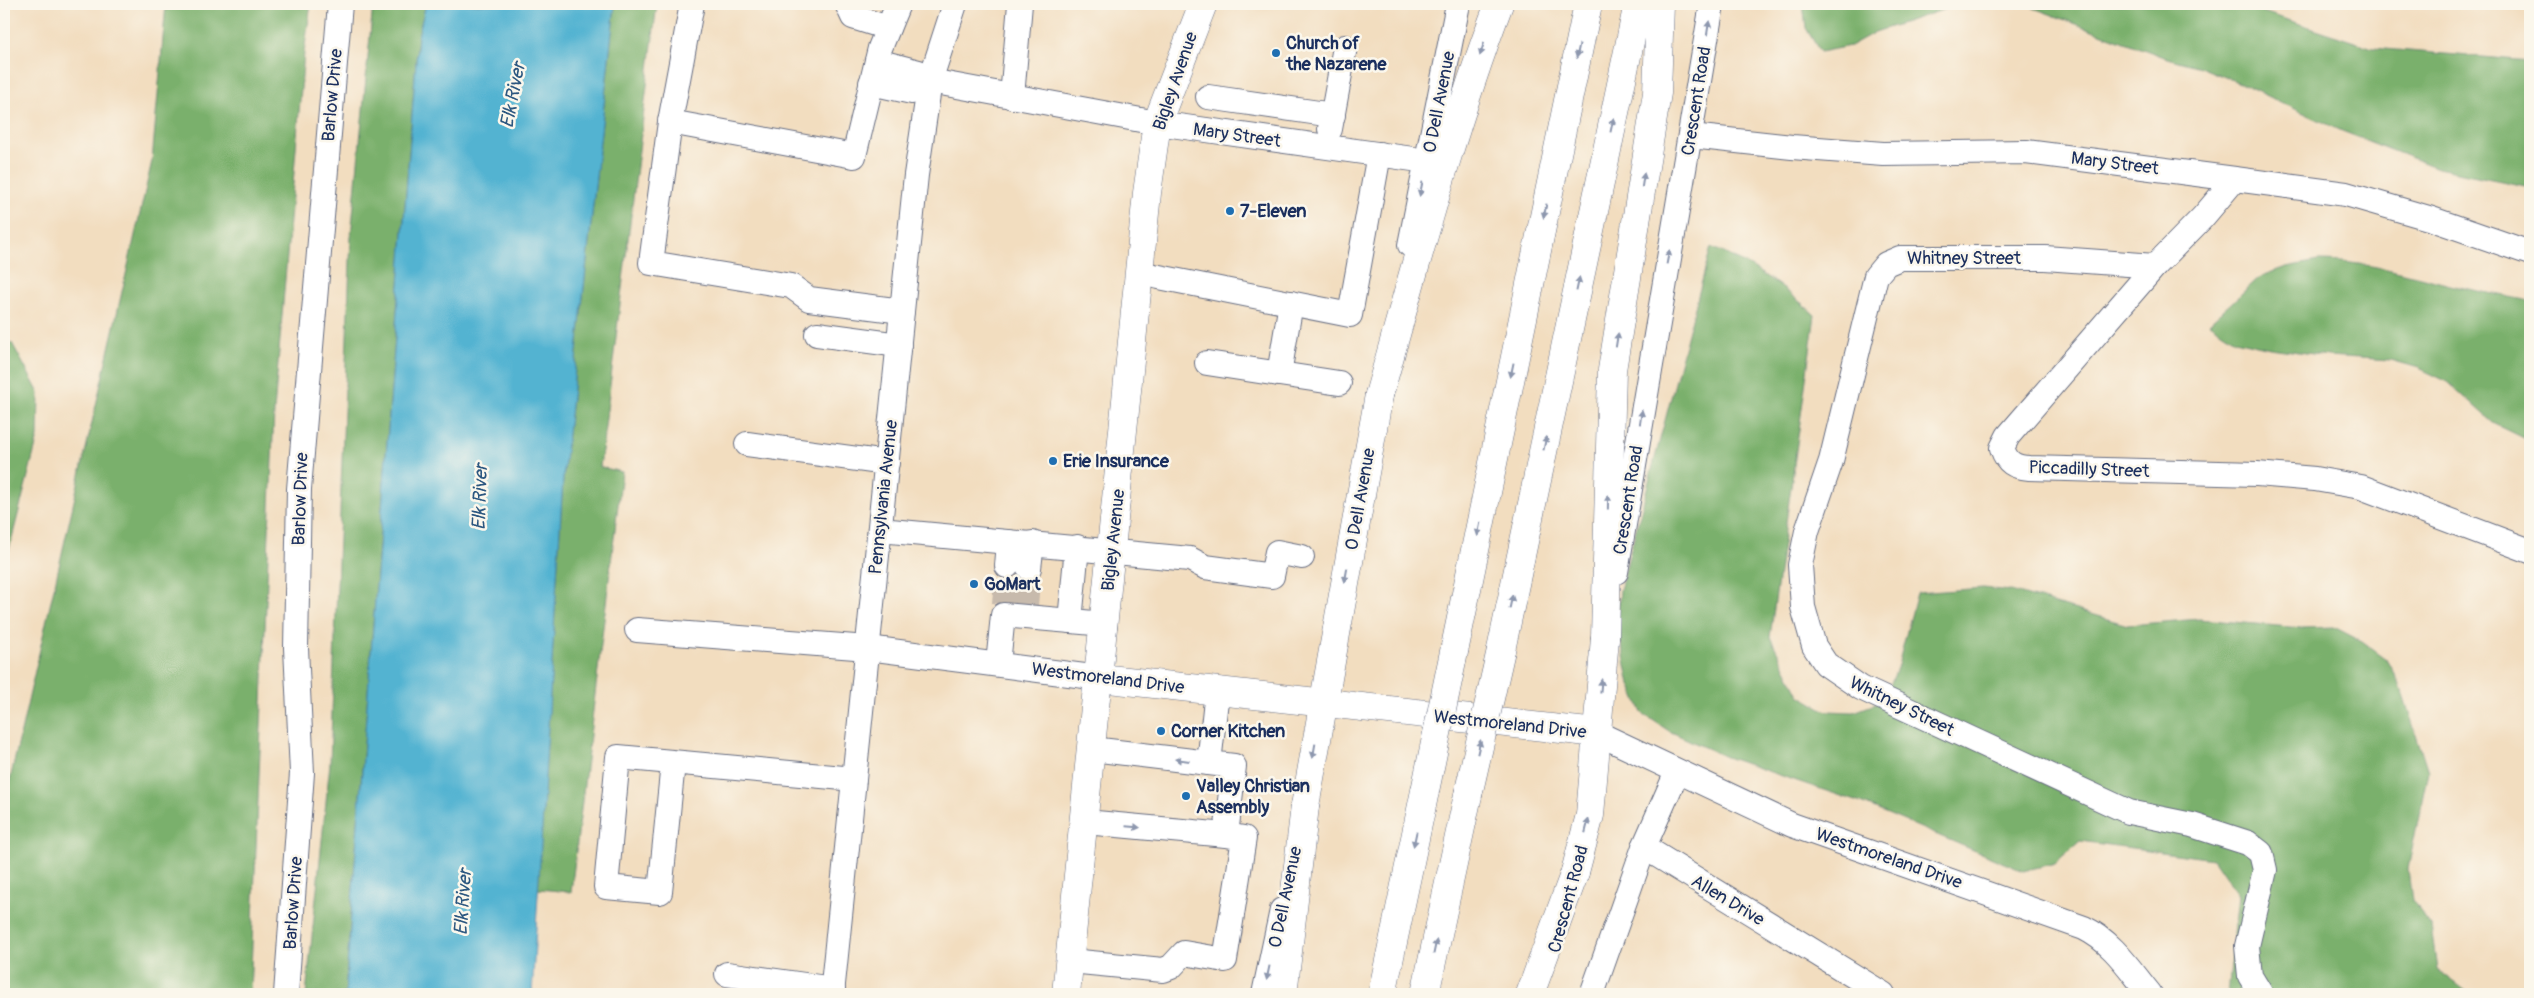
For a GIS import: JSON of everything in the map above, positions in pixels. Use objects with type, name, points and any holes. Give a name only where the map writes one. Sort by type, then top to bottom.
[{"type":"main road","name":"Bigley Avenue","points":[[1066,994],[1100,678],[1139,273],[1157,123],[1203,4]]},
{"type":"main road","points":[[1379,395],[1430,215],[1483,46],[1499,4]]},
{"type":"main road","points":[[1382,994],[1588,4]]},
{"type":"main road","points":[[1425,994],[1501,650],[1638,4]]},
{"type":"main road","points":[[1605,638],[1612,370],[1657,94],[1660,4]]},
{"type":"main road","name":"O Dell Avenue","points":[[1305,806],[1322,703],[1379,395]]},
{"type":"main road","name":"Crescent Road","points":[[1575,872],[1590,814],[1605,638]]},
{"type":"main road","name":"Westmoreland Drive","points":[[1100,678],[1597,733]]},
{"type":"main road","points":[[1283,994],[1305,806]]},
{"type":"main road","points":[[1530,994],[1575,872]]},
{"type":"street","name":"Barlow Drive","points":[[286,994],[302,773],[296,648],[299,489],[340,4]]},
{"type":"street","points":[[692,4],[670,122],[651,262],[791,286],[809,299],[902,311]]},
{"type":"street","points":[[847,4],[853,17],[888,28]]},
{"type":"street","points":[[670,122],[854,156],[874,72],[898,4]]},
{"type":"street","name":"Pennsylvania Avenue","points":[[833,992],[915,184],[930,81],[955,4]]},
{"type":"street","points":[[1012,97],[1020,4]]},
{"type":"street","name":"O Dell Avenue","points":[[1379,395],[1458,4]]},
{"type":"street","name":"Crescent Road","points":[[1605,638],[1712,4]]},
{"type":"street","points":[[1327,147],[1345,47]]},
{"type":"street","points":[[874,72],[912,92],[930,81]]},
{"type":"street","name":"Mary Street","points":[[930,81],[1157,123],[1427,161]]},
{"type":"street","points":[[1208,97],[1333,114]]},
{"type":"street","name":"Mary Street","points":[[1691,136],[1792,147],[1883,154],[2026,152],[2346,194],[2432,219],[2530,253]]},
{"type":"street","points":[[1139,273],[1350,315],[1379,154]]},
{"type":"street","name":"Piccadilly Street","points":[[2235,179],[2203,217],[2155,266],[2008,436],[2002,448],[2005,458],[2014,467],[2257,474],[2315,479],[2361,487],[2530,551]]},
{"type":"street","name":"Whitney Street","points":[[2155,266],[2045,258],[1900,258],[1886,264],[1876,276],[1832,461],[1807,531],[1800,565],[1803,607],[1814,646],[1826,664],[1861,688],[2129,812],[2192,825],[2248,843],[2261,853],[2265,870],[2247,946],[2250,976],[2261,994]]},
{"type":"street","points":[[1279,374],[1291,303]]},
{"type":"street","points":[[817,334],[899,345]]},
{"type":"street","points":[[1207,363],[1339,383]]},
{"type":"street","points":[[747,444],[886,463]]},
{"type":"street","points":[[880,530],[1112,550],[1190,559],[1204,567],[1272,576],[1276,552],[1302,557]]},
{"type":"street","points":[[1018,567],[1021,542]]},
{"type":"street","points":[[1070,621],[1077,547]]},
{"type":"street","points":[[998,664],[1015,610],[1070,621],[1105,624]]},
{"type":"street","name":"Westmoreland Drive","points":[[637,630],[868,648],[1100,678]]},
{"type":"street","points":[[1209,763],[1217,691]]},
{"type":"street","name":"Westmoreland Drive","points":[[1597,733],[1677,772],[1792,824],[2084,928],[2100,936],[2150,994]]},
{"type":"street","points":[[1092,749],[1234,766],[1226,835]]},
{"type":"street","points":[[673,762],[660,892],[606,887],[618,757],[673,762],[854,779]]},
{"type":"street","points":[[1592,994],[1644,847],[1677,772]]},
{"type":"street","name":"O Dell Avenue","points":[[1264,994],[1305,806]]},
{"type":"street","points":[[1070,961],[1163,970],[1171,967],[1184,953],[1225,960],[1244,838],[1084,822]]},
{"type":"street","name":"Allen Drive","points":[[1644,847],[1883,994]]},
{"type":"street","name":"Crescent Road","points":[[1542,994],[1575,872]]},
{"type":"street","points":[[727,974],[833,992]]},
{"type":"green space","points":[[166,4],[311,4],[304,53],[274,411],[250,994],[4,994],[4,806],[152,161]]},
{"type":"green space","points":[[373,4],[426,4],[418,36],[345,994],[306,994],[330,763],[351,236]]},
{"type":"green space","points":[[615,4],[657,4],[600,467],[622,472],[571,892],[538,889],[563,479]]},
{"type":"green space","points":[[1803,4],[1961,4],[1875,32],[1850,46],[1820,52],[1806,28]]},
{"type":"green space","points":[[2023,4],[2239,4],[2373,48],[2530,61],[2530,187],[2438,168],[2342,131],[2240,83],[2200,67],[2167,58]]},
{"type":"green space","points":[[1711,247],[1766,276],[1815,315],[1770,637],[1799,695],[1826,711],[1854,712],[1883,701],[1897,669],[1917,593],[1983,588],[2011,591],[2128,625],[2199,619],[2301,628],[2334,627],[2361,641],[2387,660],[2400,685],[2428,771],[2408,869],[2412,900],[2431,926],[2437,969],[2470,994],[2228,994],[2238,895],[2213,859],[2080,841],[2055,863],[2023,871],[1859,802],[1726,757],[1669,731],[1642,713],[1630,684],[1617,623],[1620,590]]},
{"type":"green space","points":[[2318,261],[2371,266],[2458,287],[2530,301],[2530,441],[2493,423],[2448,382],[2419,368],[2391,360],[2328,356],[2270,348],[2235,340],[2209,323],[2261,276],[2286,267]]},
{"type":"green space","points":[[4,342],[12,343],[39,393],[38,437],[4,569]]},
{"type":"water","name":"Elk River","points":[[426,4],[615,4],[563,479],[532,994],[345,994],[418,36]]},
{"type":"tunnel","points":[[1004,604],[1007,566]]},
{"type":"tunnel","points":[[1026,606],[1029,568]]},
{"type":"place","name":"Church of the Nazarene","points":[[1276,53]]},
{"type":"place","name":"7-Eleven","points":[[1230,211]]},
{"type":"place","name":"Erie Insurance","points":[[1053,461]]},
{"type":"place","name":"GoMart","points":[[974,584]]},
{"type":"place","name":"Corner Kitchen","points":[[1161,731]]},
{"type":"place","name":"Valley Christian Assembly","points":[[1186,796]]}]
